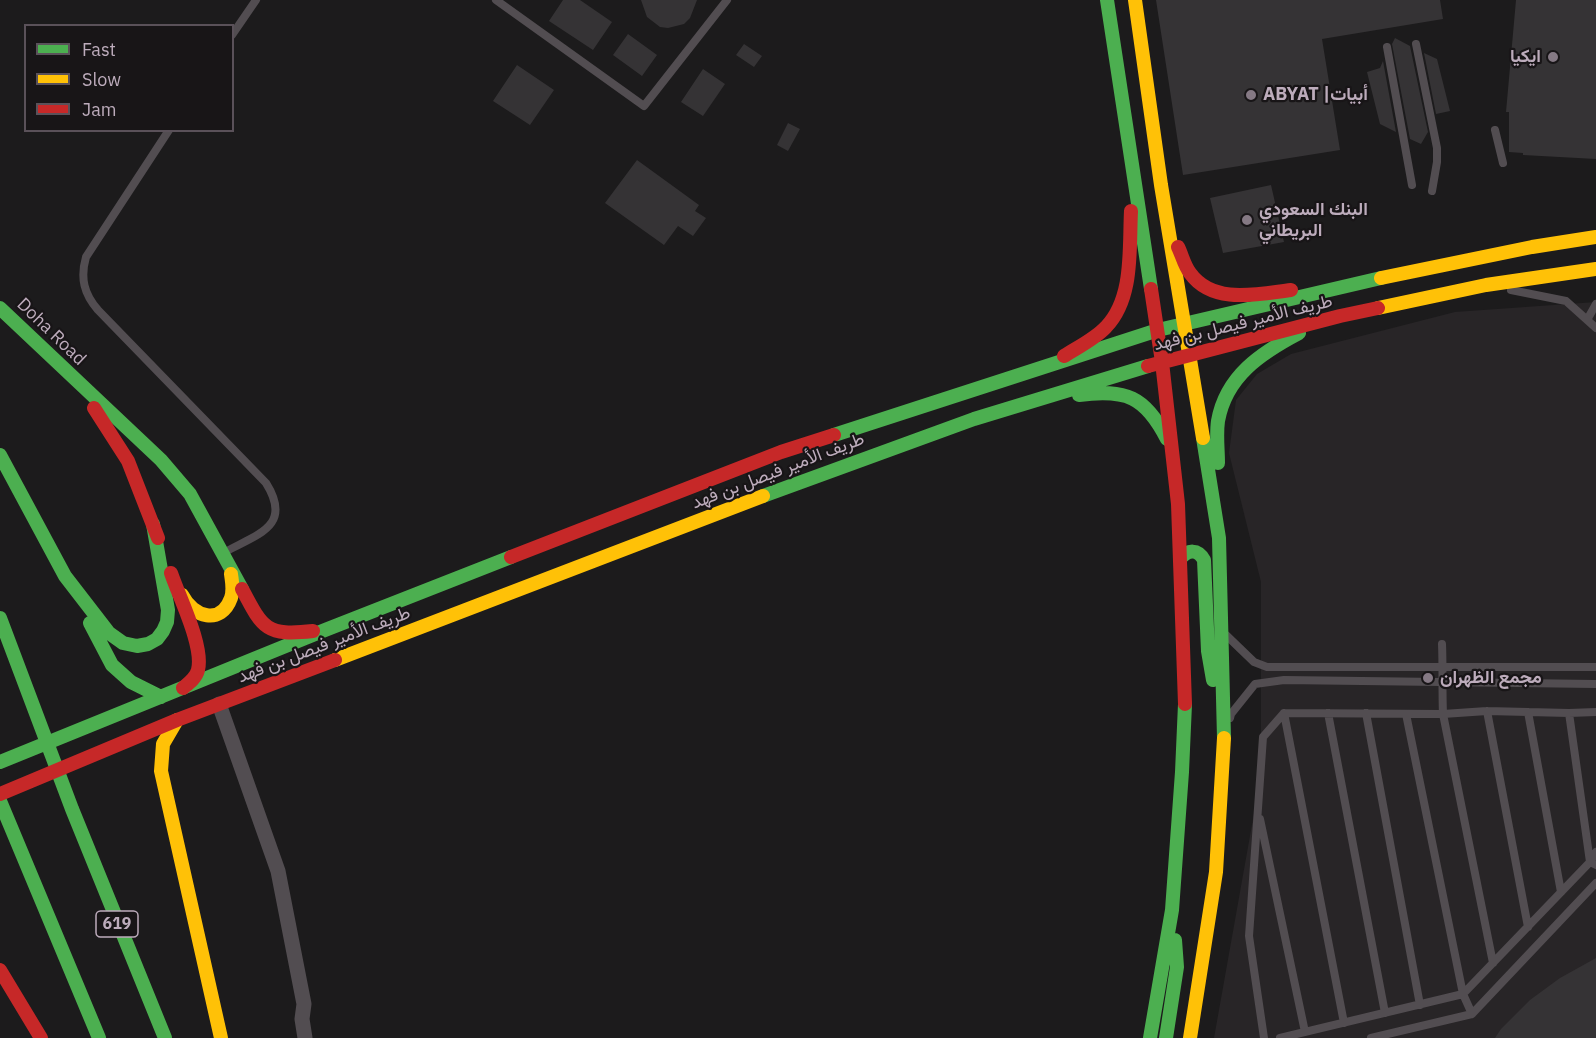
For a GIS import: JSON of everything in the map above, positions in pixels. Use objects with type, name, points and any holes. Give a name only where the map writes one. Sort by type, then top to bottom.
[{"type":"main road","points":[[1107,0],[1158,330],[1178,504],[1185,693],[1182,772],[1172,910],[1150,1038]]},
{"type":"main road","points":[[1136,0],[1167,223],[1220,538]]},
{"type":"main road","points":[[1051,364],[1105,328],[1116,314],[1125,283],[1134,174]]},
{"type":"main road","points":[[1167,223],[1190,273],[1198,282],[1220,294],[1233,296],[1349,285]]},
{"type":"main road","name":"طريف الأمير فيصل بن فهد","points":[[0,762],[325,630],[781,452],[1184,323],[1349,285],[1532,247],[1596,237]]},
{"type":"main road","name":"طريف الأمير فيصل بن فهد","points":[[0,794],[177,720],[804,480],[974,419],[1162,362],[1323,321],[1486,285],[1596,269]]},
{"type":"main road","name":"Doha Road","points":[[0,308],[77,382]]},
{"type":"main road","points":[[1192,1037],[1216,872],[1224,740],[1218,421],[1226,394],[1238,374],[1270,347],[1323,321]]},
{"type":"main road","points":[[77,382],[161,460],[190,494],[224,553],[257,618],[270,630],[281,633],[325,630]]},
{"type":"main road","points":[[77,382],[128,461],[199,652],[199,668],[196,675],[183,688]]},
{"type":"main road","points":[[1028,402],[1105,391],[1136,398],[1158,418],[1172,452]]},
{"type":"main road","points":[[781,452],[798,454],[801,460]]},
{"type":"main road","points":[[0,455],[112,665],[131,682],[161,697]]},
{"type":"main road","points":[[588,564],[676,517],[730,494]]},
{"type":"main road","points":[[65,576],[109,633],[123,643],[137,646],[157,639],[167,622],[168,610],[153,524]]},
{"type":"main road","points":[[1180,559],[1188,551],[1193,550],[1198,552],[1204,560],[1208,651],[1224,740]]},
{"type":"main road","points":[[170,573],[187,605],[195,612],[213,615],[227,607],[231,600],[233,591],[231,570]]},
{"type":"main road","name":"619","points":[[0,618],[72,809],[165,1038]]},
{"type":"main road","points":[[177,720],[164,738],[161,748],[161,771],[221,1038]]},
{"type":"main road","points":[[0,801],[99,1038]]},
{"type":"main road","points":[[1166,1038],[1177,967],[1172,910]]},
{"type":"main road","points":[[0,970],[41,1038]]},
{"type":"street","points":[[219,704],[278,871],[304,1004],[302,1018],[305,1038]]},
{"type":"lane","points":[[234,32],[256,0]]},
{"type":"lane","points":[[502,2],[644,106],[727,0]]},
{"type":"lane","points":[[1416,44],[1437,148],[1432,191]]},
{"type":"lane","points":[[1387,47],[1412,186]]},
{"type":"lane","points":[[1495,130],[1503,163]]},
{"type":"lane","points":[[168,132],[86,257],[82,270],[83,281],[90,300],[98,310],[266,483],[272,493],[277,513],[269,528],[224,553]]},
{"type":"lane","points":[[1486,285],[1566,301],[1596,328]]},
{"type":"lane","points":[[1587,320],[1596,304]]},
{"type":"lane","points":[[1222,631],[1254,662],[1267,668],[1596,667]]},
{"type":"lane","points":[[1442,644],[1443,714],[1493,963]]},
{"type":"lane","points":[[1224,740],[1231,714],[1255,684],[1284,680],[1596,684]]},
{"type":"lane","points":[[1487,711],[1528,927]]},
{"type":"lane","points":[[1528,712],[1561,892]]},
{"type":"lane","points":[[1264,1038],[1249,936],[1263,737],[1284,713],[1596,712]]},
{"type":"lane","points":[[1284,713],[1344,1023]]},
{"type":"lane","points":[[1328,713],[1385,1013]]},
{"type":"lane","points":[[1569,713],[1593,864]]},
{"type":"lane","points":[[1366,714],[1420,1005]]},
{"type":"lane","points":[[1406,714],[1463,994],[1472,1014]]},
{"type":"lane","points":[[1258,808],[1305,1032]]},
{"type":"lane","points":[[1280,1038],[1463,994],[1561,892],[1593,864],[1596,852]]},
{"type":"lane","points":[[1371,1038],[1472,1014],[1596,883]]},
{"type":"shaded area","name":"مجمع الظهران","points":[[1596,302],[1596,1038],[1214,1038],[1261,774],[1261,582],[1229,453],[1236,400],[1257,374],[1291,354],[1455,312]]},
{"type":"building","points":[[563,0],[580,0],[612,22],[593,50],[549,21]]},
{"type":"building","points":[[641,0],[697,0],[690,18],[684,24],[668,28],[660,27],[647,17]]},
{"type":"building","name":"ABYAT |أبيات","points":[[1156,0],[1440,0],[1443,19],[1322,39],[1340,150],[1183,175]]},
{"type":"building","name":"ايكيا","points":[[1516,0],[1596,0],[1596,159],[1523,155],[1523,153],[1509,152],[1509,112],[1506,112]]},
{"type":"building","points":[[628,34],[657,55],[642,76],[613,55]]},
{"type":"building","points":[[1395,38],[1410,46],[1428,132],[1421,144],[1410,139],[1392,44]]},
{"type":"building","points":[[744,44],[762,56],[754,67],[736,55]]},
{"type":"building","points":[[1424,53],[1437,59],[1450,111],[1436,114]]},
{"type":"building","points":[[1383,61],[1396,132],[1380,124],[1367,72],[1380,68]]},
{"type":"building","points":[[517,65],[554,90],[530,125],[493,101]]},
{"type":"building","points":[[703,69],[725,84],[703,116],[681,102]]},
{"type":"building","points":[[788,123],[800,129],[788,151],[777,145]]},
{"type":"building","points":[[637,160],[699,205],[695,211],[706,218],[693,236],[678,226],[664,245],[605,203]]},
{"type":"building","name":"البنك السعودي البريطاني","points":[[1271,185],[1284,242],[1223,253],[1210,198]]},
{"type":"building","points":[[1596,958],[1596,1038],[1495,1038],[1530,1000],[1560,978]]},
{"type":"traffic: fast","points":[[1107,0],[1151,289]]},
{"type":"traffic: fast","points":[[834,435],[1158,330],[1381,278]]},
{"type":"traffic: fast","points":[[0,308],[161,460],[190,494],[242,589]]},
{"type":"traffic: fast","points":[[1218,463],[1218,421],[1229,391],[1237,379],[1259,358],[1299,333]]},
{"type":"traffic: fast","points":[[763,496],[974,419],[1148,366]]},
{"type":"traffic: fast","points":[[1079,395],[1109,393],[1132,399],[1151,413],[1167,439]]},
{"type":"traffic: fast","points":[[1203,438],[1219,538],[1224,738]]},
{"type":"traffic: fast","points":[[0,455],[65,576],[109,633],[123,643],[137,646],[157,639],[167,622],[168,610],[153,524]]},
{"type":"traffic: fast","points":[[1180,559],[1186,553],[1196,552],[1204,560],[1208,651],[1213,680]]},
{"type":"traffic: fast","points":[[0,762],[511,557]]},
{"type":"traffic: fast","points":[[0,618],[72,809],[165,1038]]},
{"type":"traffic: fast","points":[[90,623],[112,665],[131,682],[161,697]]},
{"type":"traffic: fast","points":[[1150,1038],[1172,910],[1185,704]]},
{"type":"traffic: fast","points":[[0,801],[99,1038]]},
{"type":"traffic: fast","points":[[1166,1038],[1177,967],[1175,940]]},
{"type":"traffic: slow","points":[[1135,0],[1161,185],[1203,438]]},
{"type":"traffic: slow","points":[[1381,278],[1532,247],[1596,237]]},
{"type":"traffic: slow","points":[[1378,308],[1486,285],[1596,269]]},
{"type":"traffic: slow","points":[[335,660],[763,496]]},
{"type":"traffic: slow","points":[[182,595],[193,609],[200,613],[214,615],[226,607],[232,595],[231,574]]},
{"type":"traffic: slow","points":[[177,720],[163,744],[161,771],[221,1038]]},
{"type":"traffic: slow","points":[[1190,1038],[1216,872],[1224,738]]},
{"type":"traffic: jam","points":[[1064,356],[1102,331],[1115,315],[1126,287],[1130,256],[1131,211]]},
{"type":"traffic: jam","points":[[1178,247],[1190,273],[1211,290],[1236,295],[1291,290]]},
{"type":"traffic: jam","points":[[1151,289],[1162,362],[1178,504],[1185,704]]},
{"type":"traffic: jam","points":[[1148,366],[1378,308]]},
{"type":"traffic: jam","points":[[94,408],[128,461],[158,538]]},
{"type":"traffic: jam","points":[[511,557],[781,452],[834,435]]},
{"type":"traffic: jam","points":[[171,573],[190,622],[199,660],[196,675],[183,688]]},
{"type":"traffic: jam","points":[[242,589],[255,613],[268,627],[285,632],[313,631]]},
{"type":"traffic: jam","points":[[0,794],[177,720],[335,660]]},
{"type":"traffic: jam","points":[[0,970],[41,1038]]},
{"type":"place","name":"ايكيا","points":[[1553,57]]},
{"type":"place","name":"ABYAT |أبيات","points":[[1251,95]]},
{"type":"place","name":"البنك السعودي البريطاني","points":[[1247,220]]},
{"type":"place","name":"مجمع الظهران","points":[[1428,678]]}]
